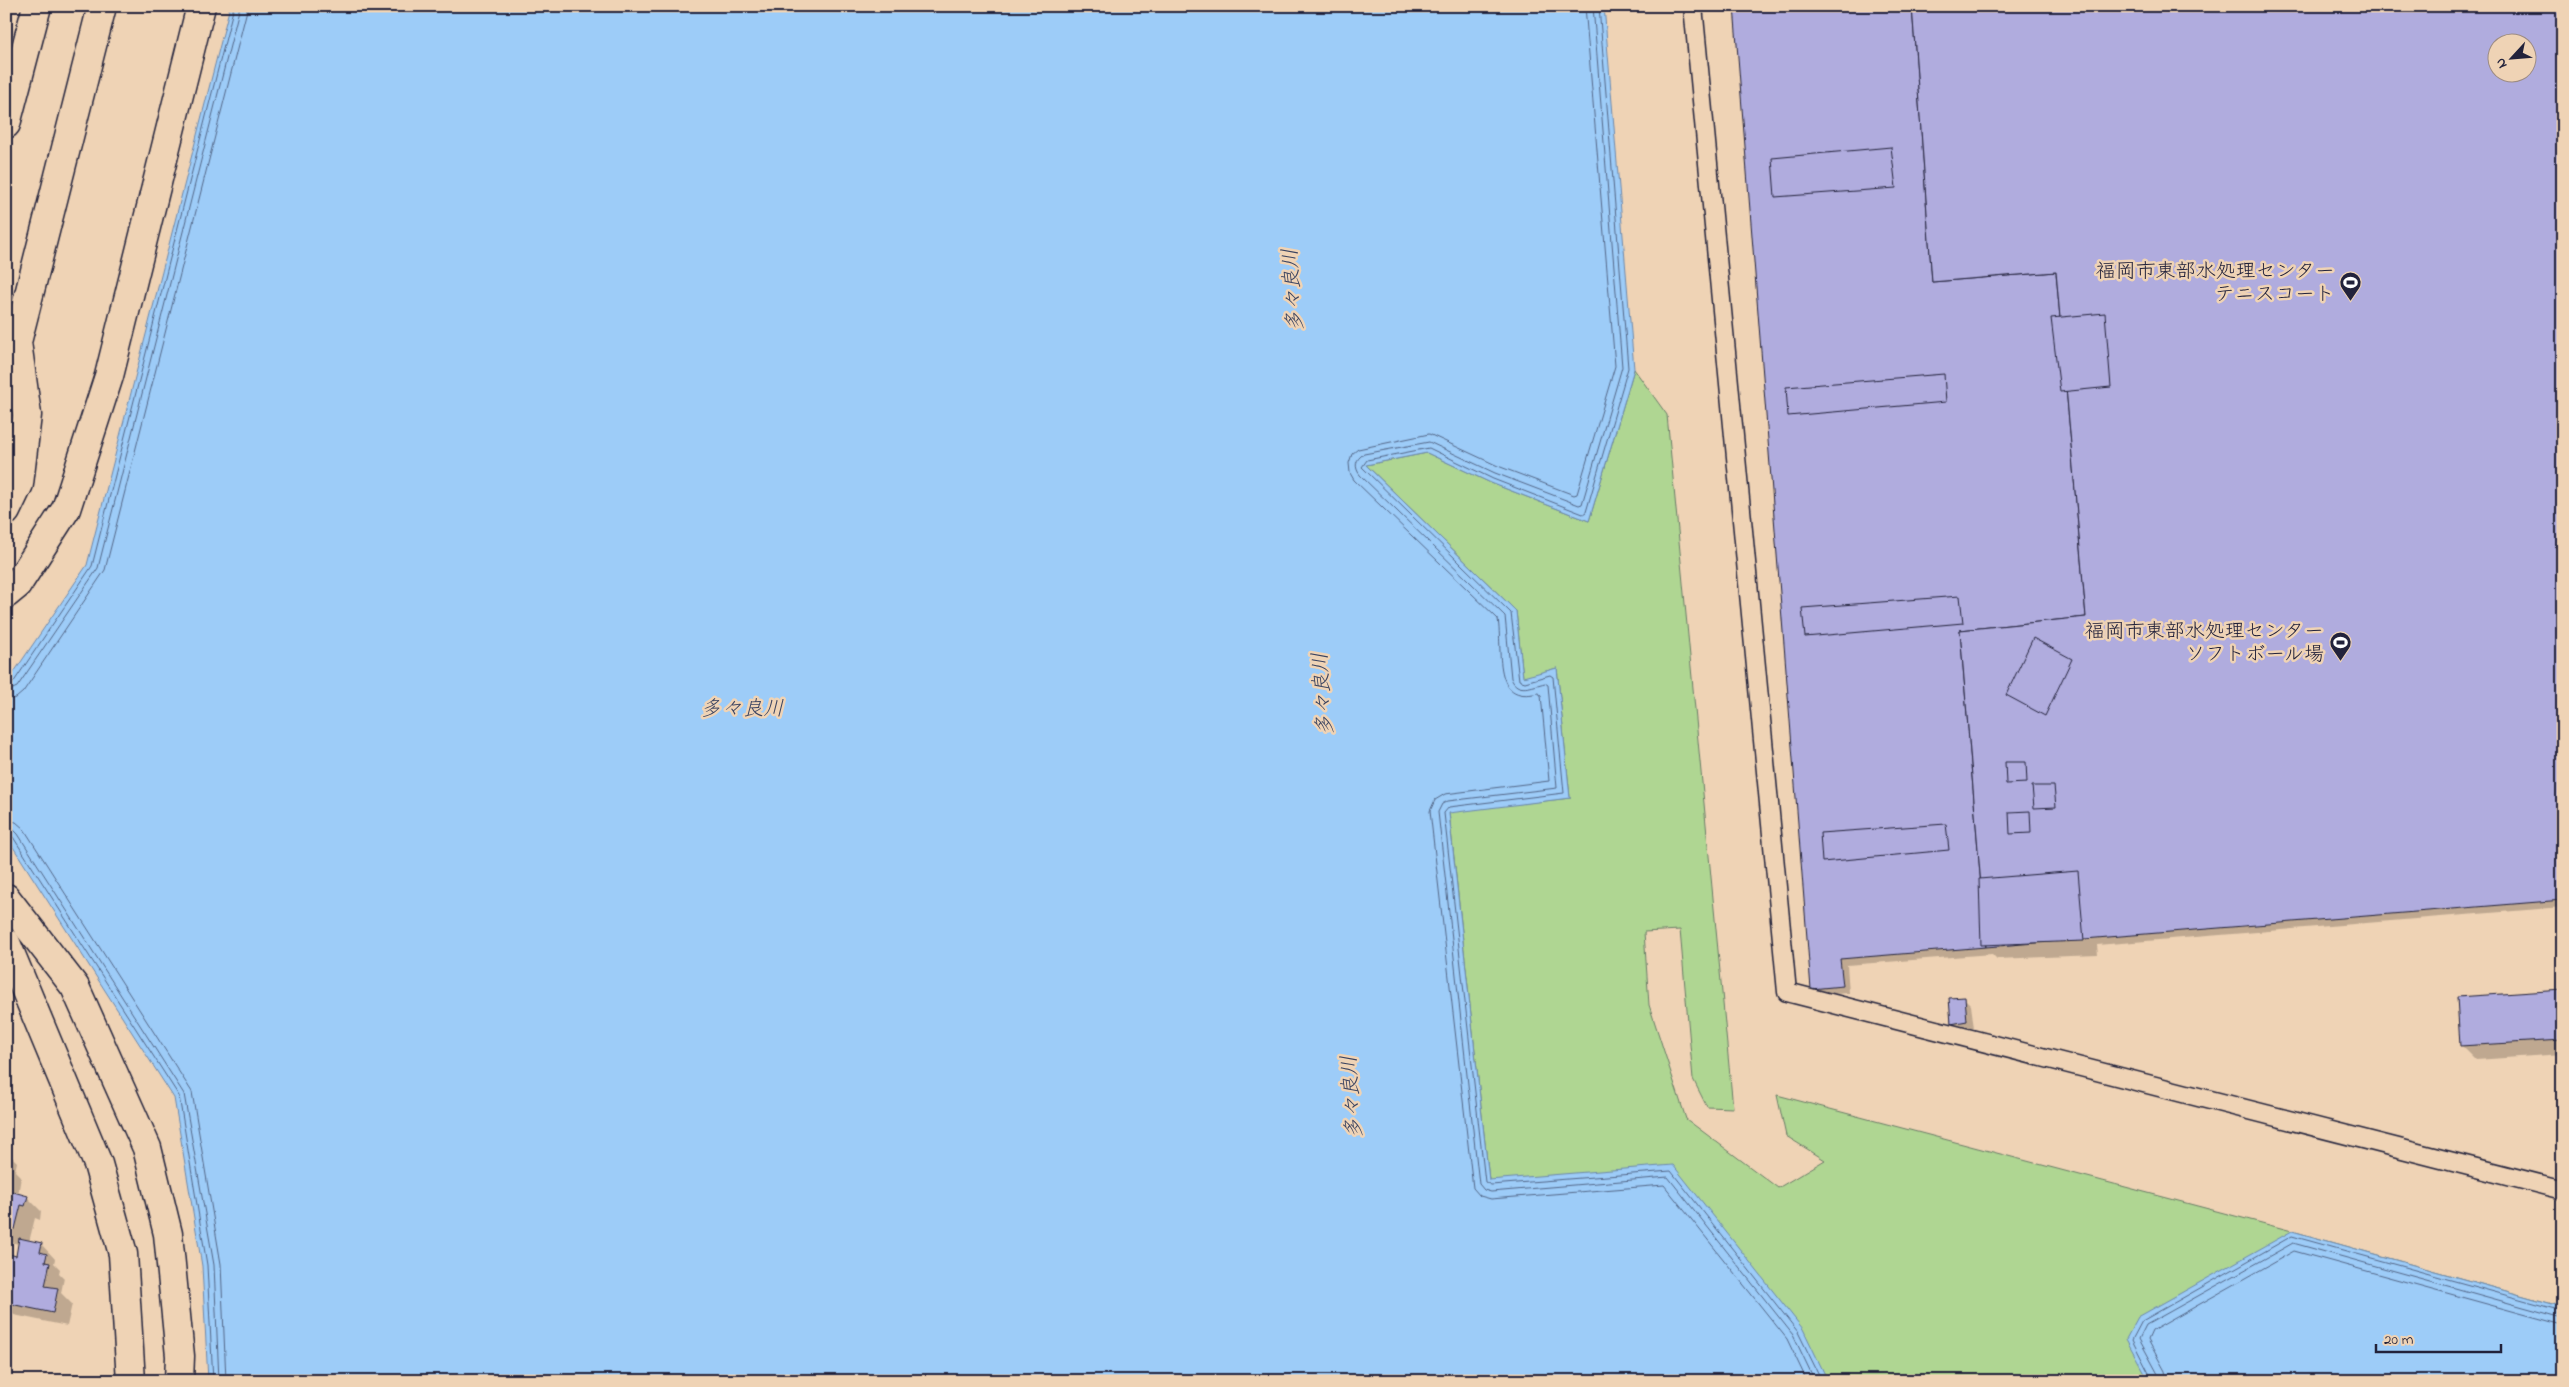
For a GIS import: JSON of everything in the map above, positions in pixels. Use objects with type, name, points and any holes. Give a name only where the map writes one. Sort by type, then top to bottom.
[{"type":"street","points":[[6,124],[37,6]]},
{"type":"street","points":[[6,511],[18,484],[27,415],[17,342],[102,6]]},
{"type":"street","points":[[6,594],[17,585],[66,509],[109,376],[201,6]]},
{"type":"street","points":[[6,898],[75,987],[146,1148],[168,1234],[180,1356],[179,1381]]},
{"type":"street","points":[[6,943],[98,1164],[123,1254],[131,1381]]},
{"type":"lane","points":[[1693,6],[1787,992],[2563,1190]]},
{"type":"green space","points":[[1634,369],[1667,415],[1733,1108],[1707,1107],[1693,1079],[1680,930],[1644,932],[1649,1005],[1686,1119],[1778,1188],[1825,1160],[1786,1136],[1777,1095],[2292,1231],[2563,1307],[2495,1381],[1536,1381],[1489,1180],[1449,812],[1570,798],[1557,668],[1523,678],[1516,611],[1366,465],[1427,453],[1491,483],[1589,521]]},
{"type":"water","name":"多々良川","points":[[230,6],[1604,6],[1634,369],[1589,521],[1491,483],[1427,453],[1366,465],[1516,611],[1523,677],[1557,668],[1570,798],[1449,813],[1489,1180],[1673,1165],[1803,1329],[1828,1381],[208,1381],[202,1266],[174,1098],[6,836],[6,684],[87,565]]},
{"type":"water","points":[[2292,1231],[2563,1307],[2563,1381],[2149,1381],[2126,1339],[2138,1317]]},
{"type":"building","points":[[1734,6],[1912,6],[1932,282],[2056,272],[2086,617],[1960,630],[1986,947],[1840,959],[1843,986],[1811,989]]},
{"type":"building","points":[[1912,6],[2563,6],[2563,900],[1986,947],[1960,630],[2086,617],[2056,272],[1932,282]]},
{"type":"building","points":[[1891,147],[1896,188],[1775,197],[1772,158]]},
{"type":"building","points":[[2105,313],[2111,387],[2060,392],[2051,318]]},
{"type":"building","points":[[1944,374],[1946,402],[1788,416],[1786,387]]},
{"type":"building","points":[[1960,596],[1963,623],[1805,637],[1802,608]]},
{"type":"building","points":[[2033,638],[2072,659],[2045,716],[2006,695]]},
{"type":"building","points":[[2005,762],[2026,762],[2027,783],[2006,784]]},
{"type":"building","points":[[2032,786],[2054,786],[2056,807],[2034,808]]},
{"type":"building","points":[[2030,811],[2031,833],[2010,834],[2009,812]]},
{"type":"building","points":[[1946,824],[1949,850],[1822,862],[1820,833]]},
{"type":"building","points":[[2078,871],[2084,941],[1981,945],[1979,879]]},
{"type":"building","points":[[2563,990],[2563,1040],[2460,1046],[2457,997]]},
{"type":"building","points":[[1965,997],[1967,1021],[1951,1024],[1949,998]]},
{"type":"building","points":[[6,1190],[28,1196],[25,1206],[21,1205],[15,1229],[11,1228],[11,1232],[6,1231]]},
{"type":"building","points":[[19,1238],[42,1243],[40,1252],[47,1254],[45,1262],[50,1263],[45,1286],[58,1288],[53,1313],[6,1303],[6,1263],[9,1254],[16,1256]]},
{"type":"place","name":"福岡市東部水処理センター テニスコート","points":[[2351,302]]},
{"type":"place","name":"福岡市東部水処理センター ソフトボール場","points":[[2340,662]]}]
